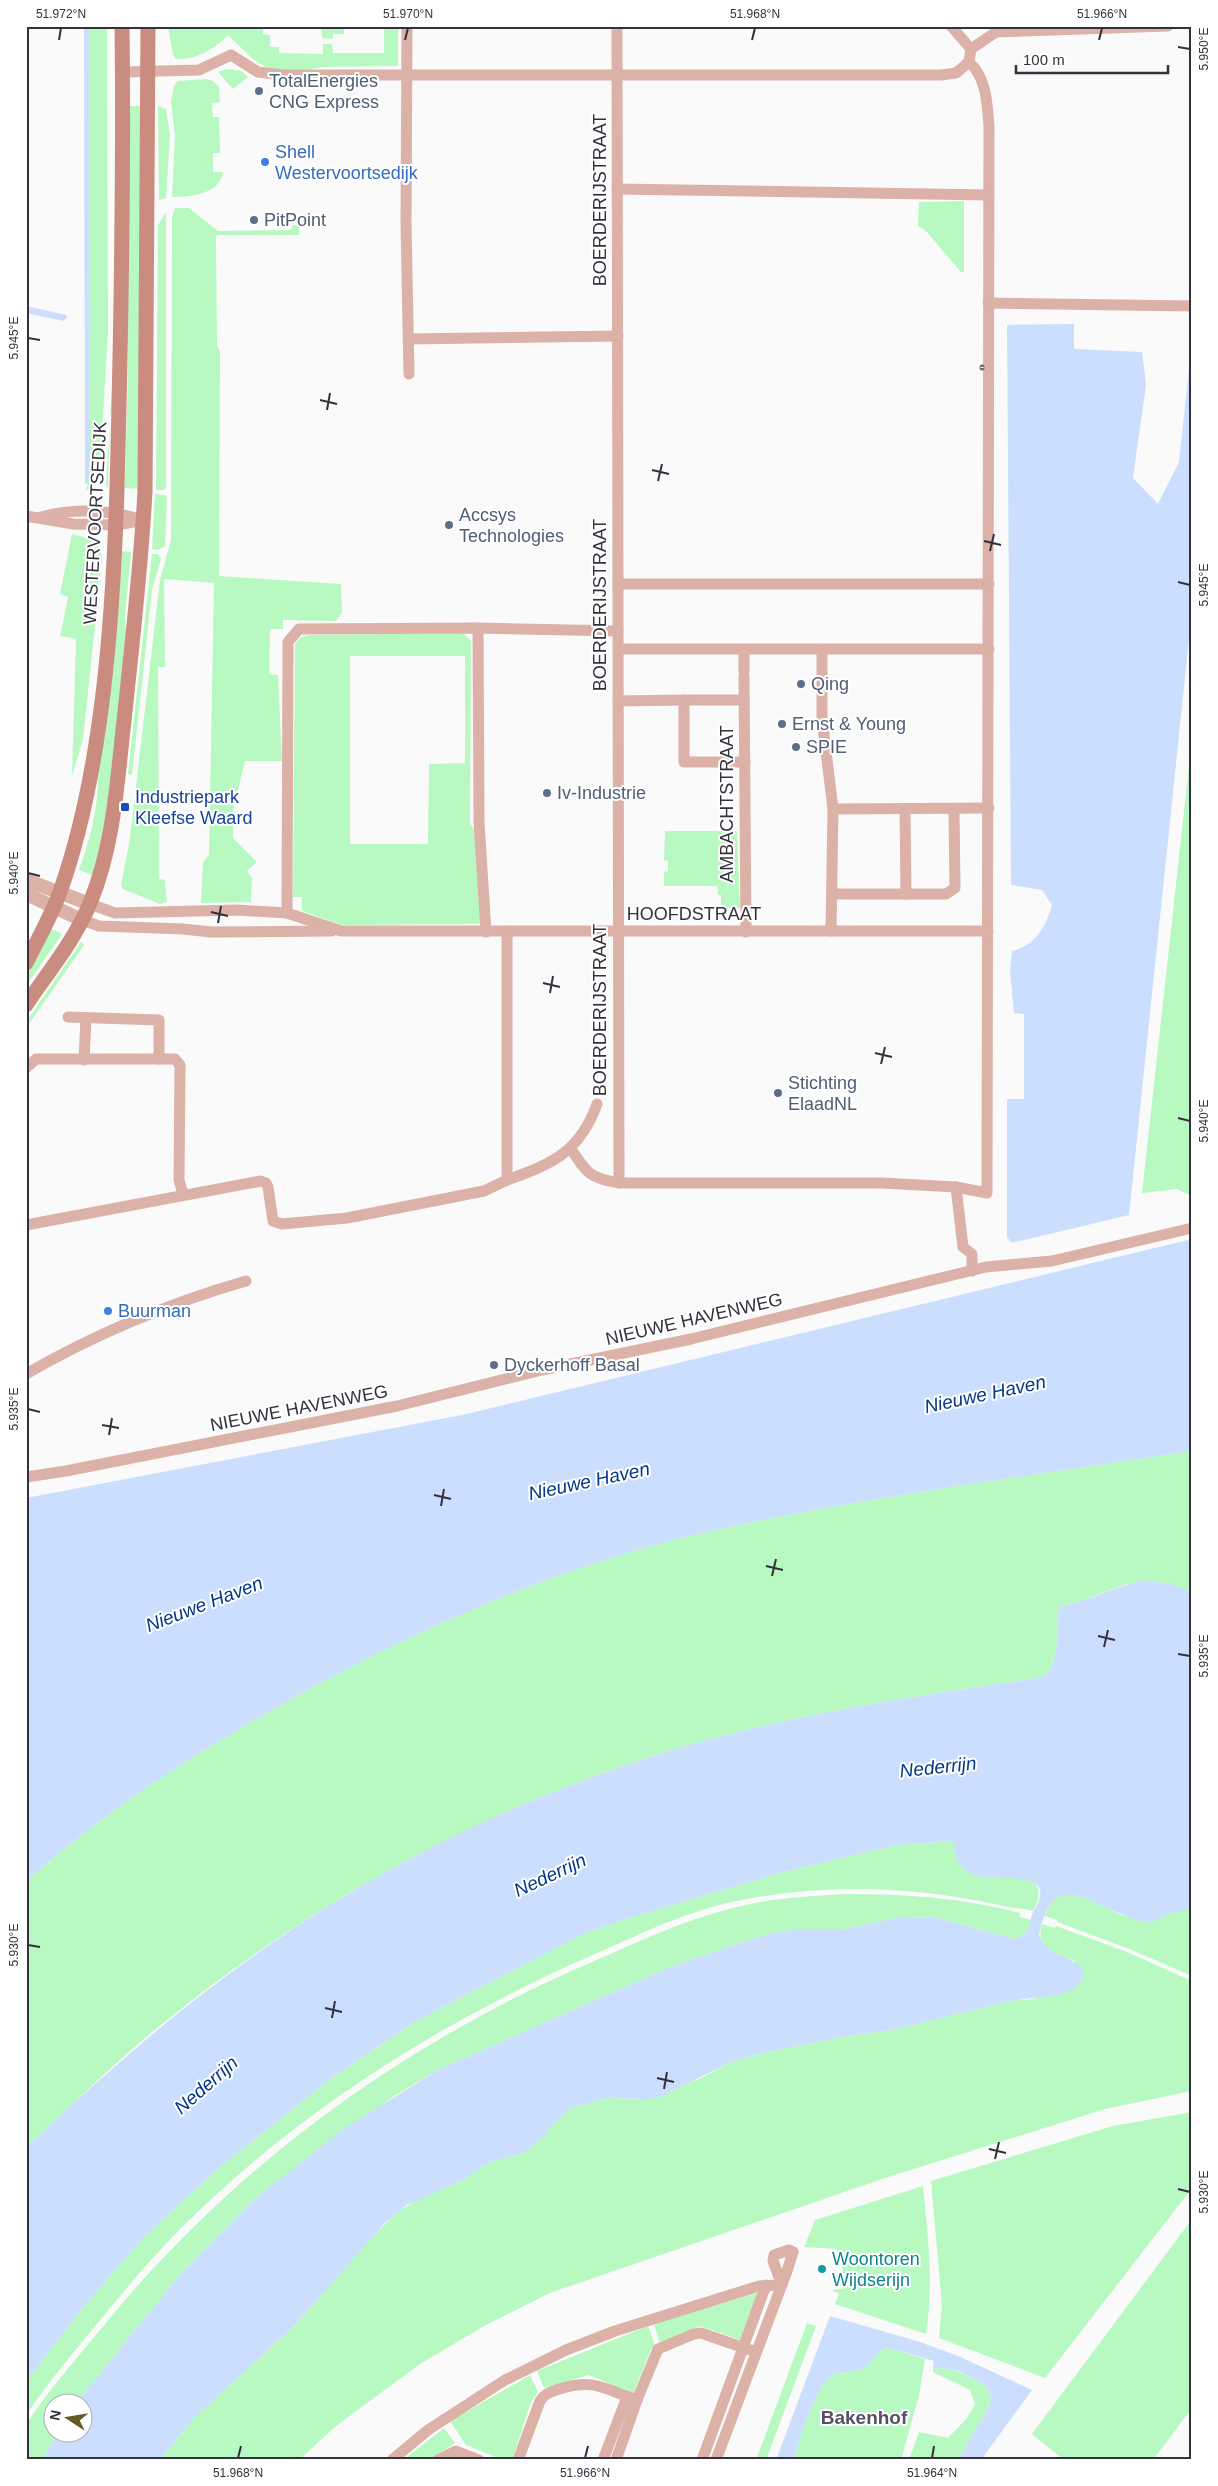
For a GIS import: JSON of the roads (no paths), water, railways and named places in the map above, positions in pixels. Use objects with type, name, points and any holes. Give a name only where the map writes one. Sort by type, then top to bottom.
[{"type":"main road","name":"WESTERVOORTSEDIJK","points":[[26,963],[57,898],[85,804],[98,722],[117,519],[122,319],[122,26]]},
{"type":"main road","points":[[26,1005],[82,920],[90,904],[100,877],[112,826],[142,559],[144,520],[147,448],[148,26]]},
{"type":"street","points":[[407,26],[406,223],[409,374]]},
{"type":"street","name":"BOERDERIJSTRAAT","points":[[617,26],[619,1183]]},
{"type":"street","points":[[122,72],[199,70],[231,55],[258,72],[282,75],[407,77],[941,76],[956,73],[969,62],[970,49],[951,26]]},
{"type":"street","points":[[970,49],[996,32],[1168,26]]},
{"type":"street","points":[[572,1149],[588,1173],[596,1179],[619,1183],[882,1183],[956,1187],[987,1194],[989,808],[988,303],[990,126],[986,97],[980,74],[969,62]]},
{"type":"street","points":[[618,189],[989,195]]},
{"type":"street","points":[[988,303],[1192,306]]},
{"type":"street","points":[[409,339],[618,336]]},
{"type":"street","points":[[26,516],[41,517],[70,512],[97,512],[117,519]]},
{"type":"street","points":[[41,517],[54,522],[117,519],[144,520]]},
{"type":"street","points":[[618,584],[989,584]]},
{"type":"street","points":[[287,913],[288,642],[299,629],[478,628],[618,631]]},
{"type":"street","points":[[478,628],[479,822],[486,932]]},
{"type":"street","points":[[619,649],[989,649]]},
{"type":"street","points":[[822,649],[822,719],[833,809],[831,931]]},
{"type":"street","name":"AMBACHTSTRAAT","points":[[744,650],[746,932]]},
{"type":"street","points":[[684,700],[684,762],[744,762]]},
{"type":"street","points":[[618,701],[744,700]]},
{"type":"street","points":[[833,809],[989,808]]},
{"type":"street","points":[[905,809],[906,894]]},
{"type":"street","points":[[832,894],[946,894],[955,888],[954,809]]},
{"type":"street","points":[[26,880],[57,898],[82,920],[99,926],[184,929],[183,913],[115,913],[90,904],[57,898],[26,894]]},
{"type":"street","name":"HOOFDSTRAAT","points":[[183,913],[214,911],[287,913],[341,930]]},
{"type":"street","name":"HOOFDSTRAAT","points":[[184,929],[225,932],[341,930],[486,932],[988,931]]},
{"type":"street","points":[[507,932],[507,1180]]},
{"type":"street","points":[[68,1017],[158,1020],[159,1059]]},
{"type":"street","points":[[84,1060],[86,1018]]},
{"type":"street","points":[[26,1068],[36,1060],[175,1059],[180,1065],[180,1180],[183,1194]]},
{"type":"street","points":[[26,1225],[183,1194],[257,1182],[266,1183],[271,1216],[276,1224],[347,1218],[484,1191],[507,1180],[548,1165],[572,1149],[591,1121],[597,1104]]},
{"type":"street","points":[[956,1187],[963,1247],[972,1254],[972,1271]]},
{"type":"street","name":"NIEUWE HAVENWEG","points":[[26,1477],[66,1471],[397,1406],[542,1370],[691,1338],[972,1271],[1013,1263],[1052,1261],[1192,1228]]},
{"type":"street","points":[[26,1374],[125,1325],[216,1290],[246,1281]]},
{"type":"street","points":[[392,2460],[428,2430],[505,2380],[566,2350],[615,2331],[759,2286],[782,2285],[716,2460]]},
{"type":"street","points":[[702,2460],[766,2286]]},
{"type":"street","points":[[603,2460],[658,2349],[694,2334],[701,2333],[756,2352]]},
{"type":"street","points":[[518,2460],[543,2395],[574,2384],[590,2383],[632,2399]]},
{"type":"street","points":[[616,2460],[632,2399]]},
{"type":"street","points":[[438,2460],[456,2451],[479,2460]]},
{"type":"water","points":[[84,26],[89,26],[89,478],[88,483],[85,484]]},
{"type":"water","points":[[26,306],[66,315],[67,317],[64,321],[26,313]]},
{"type":"water","points":[[1074,324],[1074,349],[1142,352],[1146,385],[1133,478],[1158,504],[1179,462],[1192,341],[1192,610],[1129,1215],[1012,1243],[1007,1237],[1007,1099],[1024,1099],[1024,1014],[1014,1013],[1010,971],[1012,951],[1027,945],[1033,940],[1043,928],[1052,905],[1042,890],[1011,885],[1007,325]]},
{"type":"water","name":"Nieuwe Haven","points":[[1192,1239],[1192,1451],[906,1494],[756,1521],[648,1547],[543,1581],[440,1624],[339,1673],[291,1699],[186,1762],[130,1799],[103,1818],[26,1882],[26,1498],[462,1415]]},
{"type":"water","name":"Nederrijn","points":[[1145,1580],[1176,1585],[1192,1593],[1192,1910],[1178,1911],[1157,1920],[1145,1922],[1113,1911],[1085,1898],[1062,1895],[1053,1901],[1045,1914],[1039,1935],[1047,1947],[1083,1969],[1083,1978],[1075,1989],[1058,1995],[1010,2001],[892,2030],[847,2036],[754,2055],[729,2063],[660,2097],[648,2099],[606,2098],[571,2108],[552,2125],[545,2136],[523,2153],[490,2162],[461,2181],[407,2205],[384,2224],[294,2326],[193,2419],[160,2460],[43,2460],[52,2444],[92,2444],[92,2394],[83,2394],[180,2275],[251,2202],[343,2129],[438,2070],[666,1969],[773,1933],[791,1930],[840,1930],[900,1917],[938,1918],[1014,1939],[1018,1938],[1028,1929],[1040,1896],[1039,1888],[1034,1883],[1026,1880],[977,1876],[966,1871],[957,1860],[953,1841],[896,1845],[779,1873],[626,1919],[583,1934],[416,2021],[333,2077],[216,2170],[142,2239],[81,2310],[26,2382],[26,2148],[89,2089],[174,2017],[238,1967],[303,1922],[371,1881],[441,1843],[513,1809],[588,1779],[666,1752],[759,1727],[853,1707],[1044,1677],[1053,1663],[1055,1654],[1059,1607]]},
{"type":"water","points":[[830,2316],[917,2341],[958,2356],[1032,2390],[981,2460],[958,2460],[991,2402],[990,2392],[983,2384],[954,2369],[933,2368],[934,2361],[886,2347],[862,2369],[854,2372],[837,2373],[825,2382],[814,2402],[799,2440],[794,2460],[776,2460]]},
{"type":"place","name":"TotalEnergies CNG Express","points":[[259,91]]},
{"type":"place","name":"Shell Westervoortsedijk","points":[[265,162]]},
{"type":"place","name":"PitPoint","points":[[254,220]]},
{"type":"place","name":"Accsys Technologies","points":[[449,525]]},
{"type":"place","name":"Qing","points":[[801,684]]},
{"type":"place","name":"Ernst & Young","points":[[782,724]]},
{"type":"place","name":"SPIE","points":[[796,747]]},
{"type":"place","name":"Iv-Industrie","points":[[547,793]]},
{"type":"place","name":"Industriepark Kleefse Waard","points":[[125,807]]},
{"type":"place","name":"Stichting ElaadNL","points":[[778,1093]]},
{"type":"place","name":"Buurman","points":[[108,1311]]},
{"type":"place","name":"Dyckerhoff Basal","points":[[494,1365]]},
{"type":"place","name":"Woontoren Wijdserijn","points":[[822,2269]]},
{"type":"district","name":"Bakenhof","points":[[864,2417]]}]
